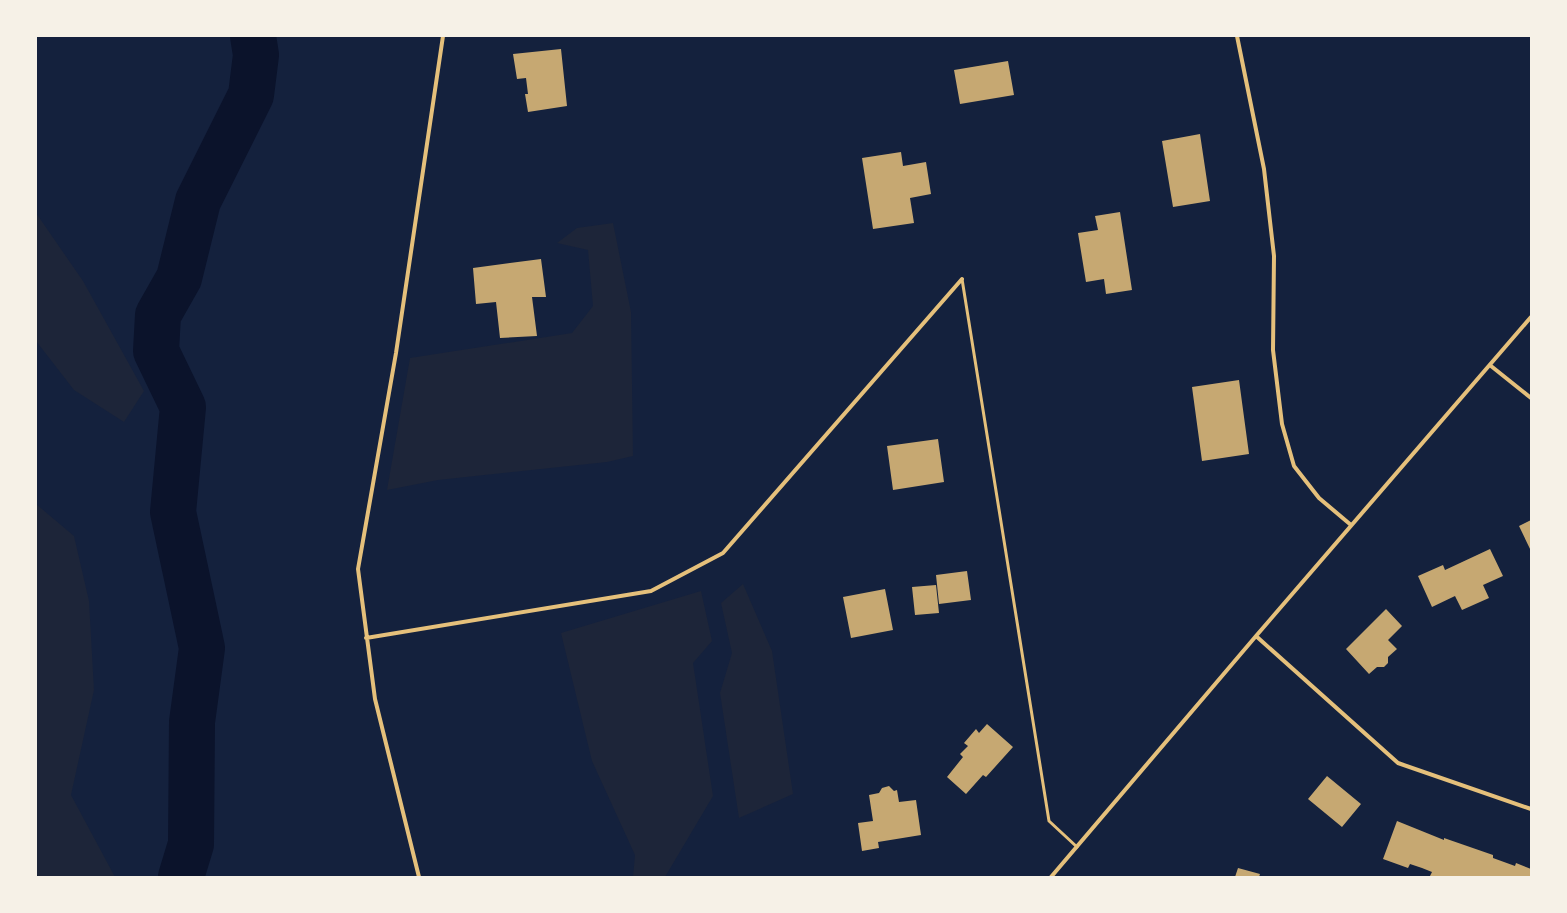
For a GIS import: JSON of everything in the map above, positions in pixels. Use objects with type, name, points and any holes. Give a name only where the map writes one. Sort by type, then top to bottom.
[{"type":"street","points":[[418,877],[375,699],[358,569],[396,353],[443,36]]},
{"type":"street","points":[[1237,36],[1264,169],[1274,256],[1273,350],[1282,424],[1294,466],[1319,498],[1352,526]]},
{"type":"street","points":[[366,638],[651,591],[723,553],[962,278]]},
{"type":"street","points":[[1051,877],[1256,636],[1531,318]]},
{"type":"street","points":[[1491,366],[1531,398]]},
{"type":"street","points":[[1256,636],[1398,763],[1531,809]]},
{"type":"lane","points":[[962,278],[1049,821],[1077,847]]},
{"type":"shaded area","points":[[36,213],[83,281],[144,391],[124,422],[74,390],[36,341]]},
{"type":"shaded area","points":[[613,223],[631,312],[633,456],[607,462],[438,480],[387,490],[410,358],[572,333],[593,306],[588,250],[557,243],[577,228]]},
{"type":"shaded area","points":[[36,504],[74,536],[89,601],[94,690],[71,795],[115,877],[36,877]]},
{"type":"shaded area","points":[[743,584],[772,651],[793,794],[739,818],[720,693],[732,653],[721,603]]},
{"type":"shaded area","points":[[701,591],[712,641],[693,663],[713,796],[665,877],[633,877],[635,855],[592,761],[561,633]]},
{"type":"building","points":[[561,49],[567,106],[528,112],[525,94],[528,94],[526,78],[517,79],[513,54]]},
{"type":"building","points":[[1008,61],[1014,95],[960,104],[954,70]]},
{"type":"building","points":[[1200,134],[1210,201],[1173,207],[1162,141]]},
{"type":"building","points":[[901,152],[903,166],[926,162],[931,194],[910,198],[914,223],[873,229],[862,158]]},
{"type":"building","points":[[1120,212],[1132,290],[1106,294],[1104,279],[1086,282],[1078,233],[1098,230],[1095,216]]},
{"type":"building","points":[[541,259],[546,297],[532,297],[537,336],[500,338],[496,302],[476,304],[473,268]]},
{"type":"building","points":[[1239,380],[1249,454],[1202,461],[1192,387]]},
{"type":"building","points":[[938,439],[944,482],[893,490],[887,446]]},
{"type":"building","points":[[1531,520],[1531,551],[1519,526]]},
{"type":"building","points":[[1490,549],[1503,576],[1483,585],[1489,598],[1462,610],[1455,596],[1432,607],[1418,576],[1443,565],[1445,570]]},
{"type":"building","points":[[967,571],[971,600],[939,604],[936,575]]},
{"type":"building","points":[[936,585],[939,613],[915,615],[912,587]]},
{"type":"building","points":[[885,589],[893,630],[851,638],[843,597]]},
{"type":"building","points":[[1386,609],[1402,626],[1388,640],[1397,649],[1388,657],[1388,663],[1384,667],[1377,667],[1369,674],[1346,649]]},
{"type":"building","points":[[987,724],[1013,747],[986,777],[983,775],[966,794],[947,777],[963,757],[960,754],[968,746],[964,743],[976,729],[979,733]]},
{"type":"building","points":[[1327,776],[1361,804],[1342,827],[1308,799]]},
{"type":"building","points":[[889,786],[894,791],[897,790],[899,802],[916,800],[921,835],[878,842],[879,848],[862,851],[858,823],[873,821],[869,795],[879,793],[882,788]]},
{"type":"building","points":[[1397,821],[1444,840],[1444,838],[1493,855],[1493,858],[1515,866],[1516,863],[1531,869],[1531,877],[1432,877],[1430,876],[1432,872],[1422,868],[1410,864],[1408,868],[1383,859]]},
{"type":"building","points":[[1238,868],[1260,874],[1259,877],[1235,877]]},
{"type":"waterway","points":[[181,877],[191,844],[192,722],[202,648],[173,512],[183,407],[156,351],[158,315],[179,278],[198,201],[251,95],[256,55],[253,36]]}]
